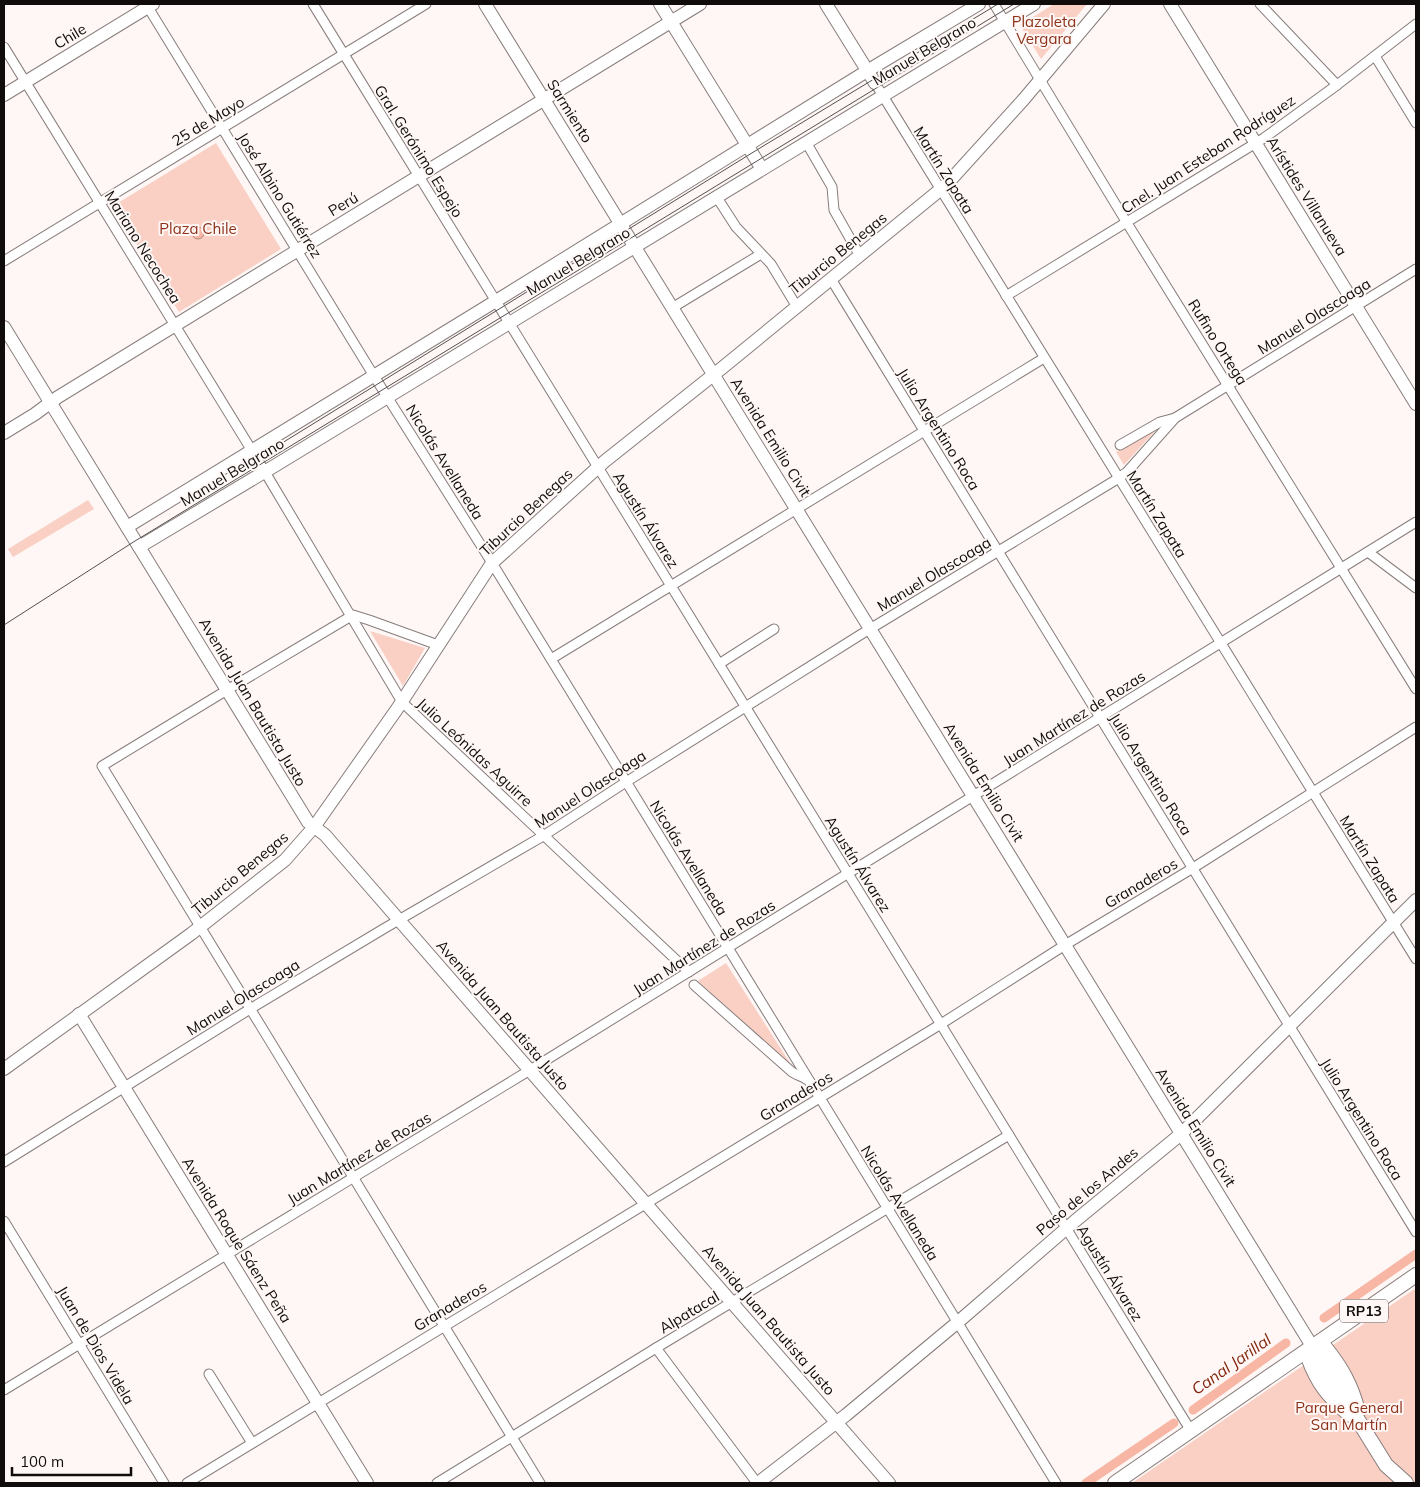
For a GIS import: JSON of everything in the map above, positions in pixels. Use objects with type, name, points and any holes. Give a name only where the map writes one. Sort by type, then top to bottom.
[{"type":"main road","name":"RP13","points":[[1114,1483],[1416,1275]]},
{"type":"main road","points":[[1312,1346],[1386,1465],[1391,1483]]},
{"type":"main road","points":[[1386,1465],[1406,1483]]},
{"type":"street","name":"Gral. Gerónimo Espejo","points":[[313,4],[502,312]]},
{"type":"street","name":"25 de Mayo","points":[[4,261],[426,4]]},
{"type":"street","name":"Sarmiento","points":[[485,4],[631,241]]},
{"type":"street","points":[[660,4],[762,169]]},
{"type":"street","name":"Perú","points":[[4,433],[36,414],[50,402],[700,4]]},
{"type":"street","points":[[826,4],[875,83]]},
{"type":"street","name":"Manuel Belgrano","points":[[133,537],[259,461],[388,397],[621,224],[979,4]]},
{"type":"street","name":"Manuel Belgrano","points":[[133,537],[259,461],[374,376],[502,312],[716,196],[1034,4]]},
{"type":"street","name":"Tiburcio Benegas","points":[[4,1069],[200,928],[284,860],[314,827],[402,702],[492,563],[598,468],[860,256],[959,173],[1104,4]]},
{"type":"street","name":"Arístides Villanueva","points":[[1170,4],[1416,404]]},
{"type":"street","points":[[1260,4],[1337,85]]},
{"type":"street","name":"Chile","points":[[4,95],[149,5]]},
{"type":"street","name":"José Albino Gutiérrez","points":[[149,5],[374,376]]},
{"type":"street","name":"Rufino Ortega","points":[[996,7],[1127,223],[1416,689]]},
{"type":"street","name":"Cnel. Juan Esteban Rodríguez","points":[[1006,296],[1274,132],[1416,24]]},
{"type":"street","name":"Mariano Necochea","points":[[4,47],[259,461]]},
{"type":"street","points":[[1374,56],[1416,123]]},
{"type":"street","name":"Martín Zapata","points":[[875,83],[1416,959]]},
{"type":"street","points":[[806,142],[832,187],[834,210],[860,256]]},
{"type":"street","points":[[716,196],[736,228],[771,264],[797,307]]},
{"type":"street","name":"Avenida Emilio Civit","points":[[631,241],[1312,1346]]},
{"type":"street","points":[[672,308],[761,254]]},
{"type":"street","name":"Manuel Olascoaga","points":[[1120,445],[1160,422],[1175,418],[1229,386],[1416,269]]},
{"type":"street","name":"Julio Argentino Roca","points":[[831,279],[1416,1232]]},
{"type":"street","name":"Agustín Álvarez","points":[[502,312],[1191,1431]]},
{"type":"street","name":"Avenida Juan Bautista Justo","points":[[4,327],[305,818],[325,835],[890,1483]]},
{"type":"street","points":[[551,659],[1044,358]]},
{"type":"street","name":"Nicolás Avellaneda","points":[[374,376],[492,563],[1056,1483]]},
{"type":"street","name":"Manuel Olascoaga","points":[[4,1162],[250,1009],[543,836],[870,629],[1119,478],[1127,472],[1175,418]]},
{"type":"street","name":"Julio Leónidas Aguirre","points":[[259,461],[402,702],[689,972]]},
{"type":"street","name":"Juan Martínez de Rozas","points":[[4,1390],[530,1070],[1416,522]]},
{"type":"street","points":[[1368,552],[1416,588]]},
{"type":"street","points":[[438,645],[359,616],[351,616],[102,766],[540,1483]]},
{"type":"street","points":[[718,664],[774,629]]},
{"type":"street","name":"Granaderos","points":[[187,1483],[820,1098],[1065,945],[1193,868],[1416,727]]},
{"type":"street","name":"Paso de los Andes","points":[[757,1483],[836,1422],[958,1322],[1066,1228],[1181,1134],[1416,900]]},
{"type":"street","points":[[694,985],[791,1071],[810,1082]]},
{"type":"street","name":"Avenida Roque Sáenz Peña","points":[[79,1014],[367,1483]]},
{"type":"street","points":[[791,1071],[799,1072],[799,1064]]},
{"type":"street","name":"Alpatacal","points":[[437,1483],[887,1207],[1009,1135]]},
{"type":"street","name":"Juan de Dios Videla","points":[[4,1221],[164,1483]]},
{"type":"street","points":[[656,1348],[757,1483]]},
{"type":"street","points":[[209,1374],[252,1444]]},
{"type":"green space","name":"Plazoleta Vergara","points":[[1054,4],[1087,4],[1041,59],[1020,25]]},
{"type":"green space","name":"Plaza Chile","points":[[216,143],[281,249],[179,312],[113,206]]},
{"type":"green space","points":[[1156,430],[1124,465],[1116,452]]},
{"type":"green space","points":[[88,500],[94,509],[13,557],[8,549]]},
{"type":"green space","points":[[370,631],[425,648],[403,686]]},
{"type":"green space","points":[[726,963],[792,1066],[698,981]]},
{"type":"green space","name":"Parque General San Martín","points":[[1416,1288],[1416,1483],[1132,1483]]},
{"type":"shaded area","points":[[196,227],[200,227],[204,233],[200,239],[196,239],[192,235],[192,231]]},
{"type":"waterway","name":"Canal Jarillal","points":[[1324,1318],[1416,1254]]},
{"type":"waterway","name":"Canal Jarillal","points":[[1193,1410],[1286,1343]]},
{"type":"waterway","name":"Canal Jarillal","points":[[1086,1483],[1174,1423]]},
{"type":"tram line","points":[[261,456],[760,148],[998,4]]},
{"type":"tram line","points":[[4,625],[135,541],[1014,4]]}]
